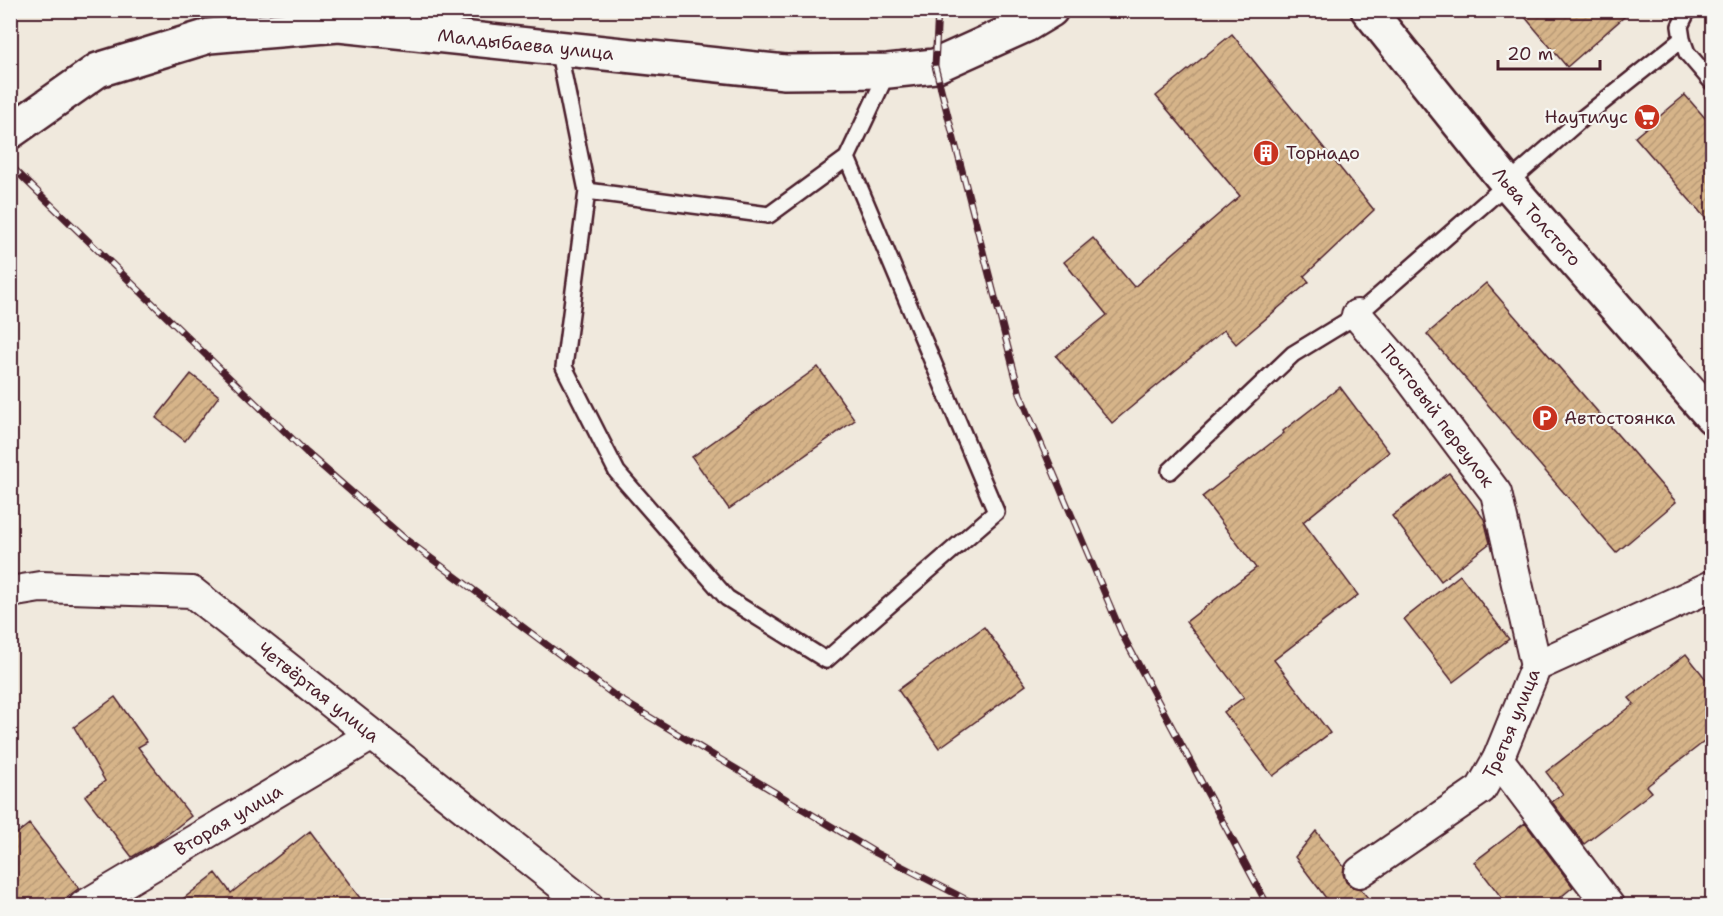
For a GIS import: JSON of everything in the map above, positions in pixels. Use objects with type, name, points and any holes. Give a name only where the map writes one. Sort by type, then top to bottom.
[{"type":"main road","name":"Малдыбаева улица","points":[[10,132],[98,70],[209,36],[339,25],[785,72],[888,71],[935,66],[1026,25],[1051,10]]},
{"type":"main road","name":"Льва Толстого","points":[[1368,10],[1507,183],[1713,417]]},
{"type":"street","name":"Почтовый переулок","points":[[1357,315],[1400,365],[1496,493],[1536,666]]},
{"type":"street","name":"Третья улица","points":[[1360,872],[1481,789],[1498,759],[1536,666],[1713,586]]},
{"type":"street","name":"Четвёртая улица","points":[[10,592],[40,587],[192,592],[585,905]]},
{"type":"street","name":"Вторая улица","points":[[84,906],[372,735]]},
{"type":"street","points":[[1498,759],[1609,906]]},
{"type":"lane","points":[[1688,10],[1680,26],[1682,39],[1687,53],[1713,82]]},
{"type":"lane","points":[[1170,471],[1293,354],[1357,315],[1579,121],[1682,39]]},
{"type":"lane","points":[[558,48],[587,191],[564,367],[617,472],[727,598],[826,660],[996,512],[848,158]]},
{"type":"lane","points":[[587,191],[769,215],[848,158],[888,71]]},
{"type":"building","points":[[1519,10],[1632,10],[1567,67]]},
{"type":"building","points":[[1232,34],[1374,210],[1304,276],[1309,282],[1236,344],[1224,330],[1112,423],[1056,356],[1107,315],[1064,262],[1093,238],[1134,287],[1240,196],[1156,96]]},
{"type":"building","points":[[1685,95],[1713,127],[1713,227],[1635,137]]},
{"type":"building","name":"Автостоянка","points":[[1486,283],[1676,502],[1616,553],[1427,334]]},
{"type":"building","points":[[818,367],[855,420],[729,509],[692,457]]},
{"type":"building","points":[[191,374],[219,396],[185,441],[156,418]]},
{"type":"building","points":[[1340,387],[1389,452],[1303,522],[1358,595],[1274,660],[1330,733],[1273,776],[1224,712],[1244,697],[1186,622],[1256,568],[1202,497]]},
{"type":"building","points":[[1449,473],[1484,519],[1490,543],[1441,581],[1392,516]]},
{"type":"building","points":[[1460,575],[1509,639],[1453,682],[1404,619]]},
{"type":"building","points":[[984,627],[1026,685],[939,748],[898,690]]},
{"type":"building","points":[[1686,654],[1713,688],[1713,735],[1647,786],[1652,792],[1584,844],[1552,802],[1563,794],[1546,772],[1634,704],[1629,698]]},
{"type":"building","points":[[115,697],[147,742],[138,747],[191,816],[158,842],[132,857],[85,796],[105,781],[74,727]]},
{"type":"building","points":[[1525,823],[1573,887],[1550,906],[1508,906],[1474,862]]},
{"type":"building","points":[[29,824],[79,888],[56,906],[10,906],[10,839]]},
{"type":"building","points":[[310,831],[366,906],[174,906],[216,873],[231,893]]},
{"type":"building","points":[[1316,831],[1344,867],[1343,874],[1346,882],[1352,887],[1361,889],[1374,906],[1332,906],[1295,857]]},
{"type":"railway","points":[[938,10],[935,66],[1020,394],[1122,634],[1268,906]]},
{"type":"railway","points":[[10,165],[307,453],[404,538],[618,698],[876,853],[979,906]]},
{"type":"place","name":"Наутилус","points":[[1647,117]]},
{"type":"place","name":"Торнадо","points":[[1266,153]]},
{"type":"place","name":"Автостоянка","points":[[1545,418]]}]
